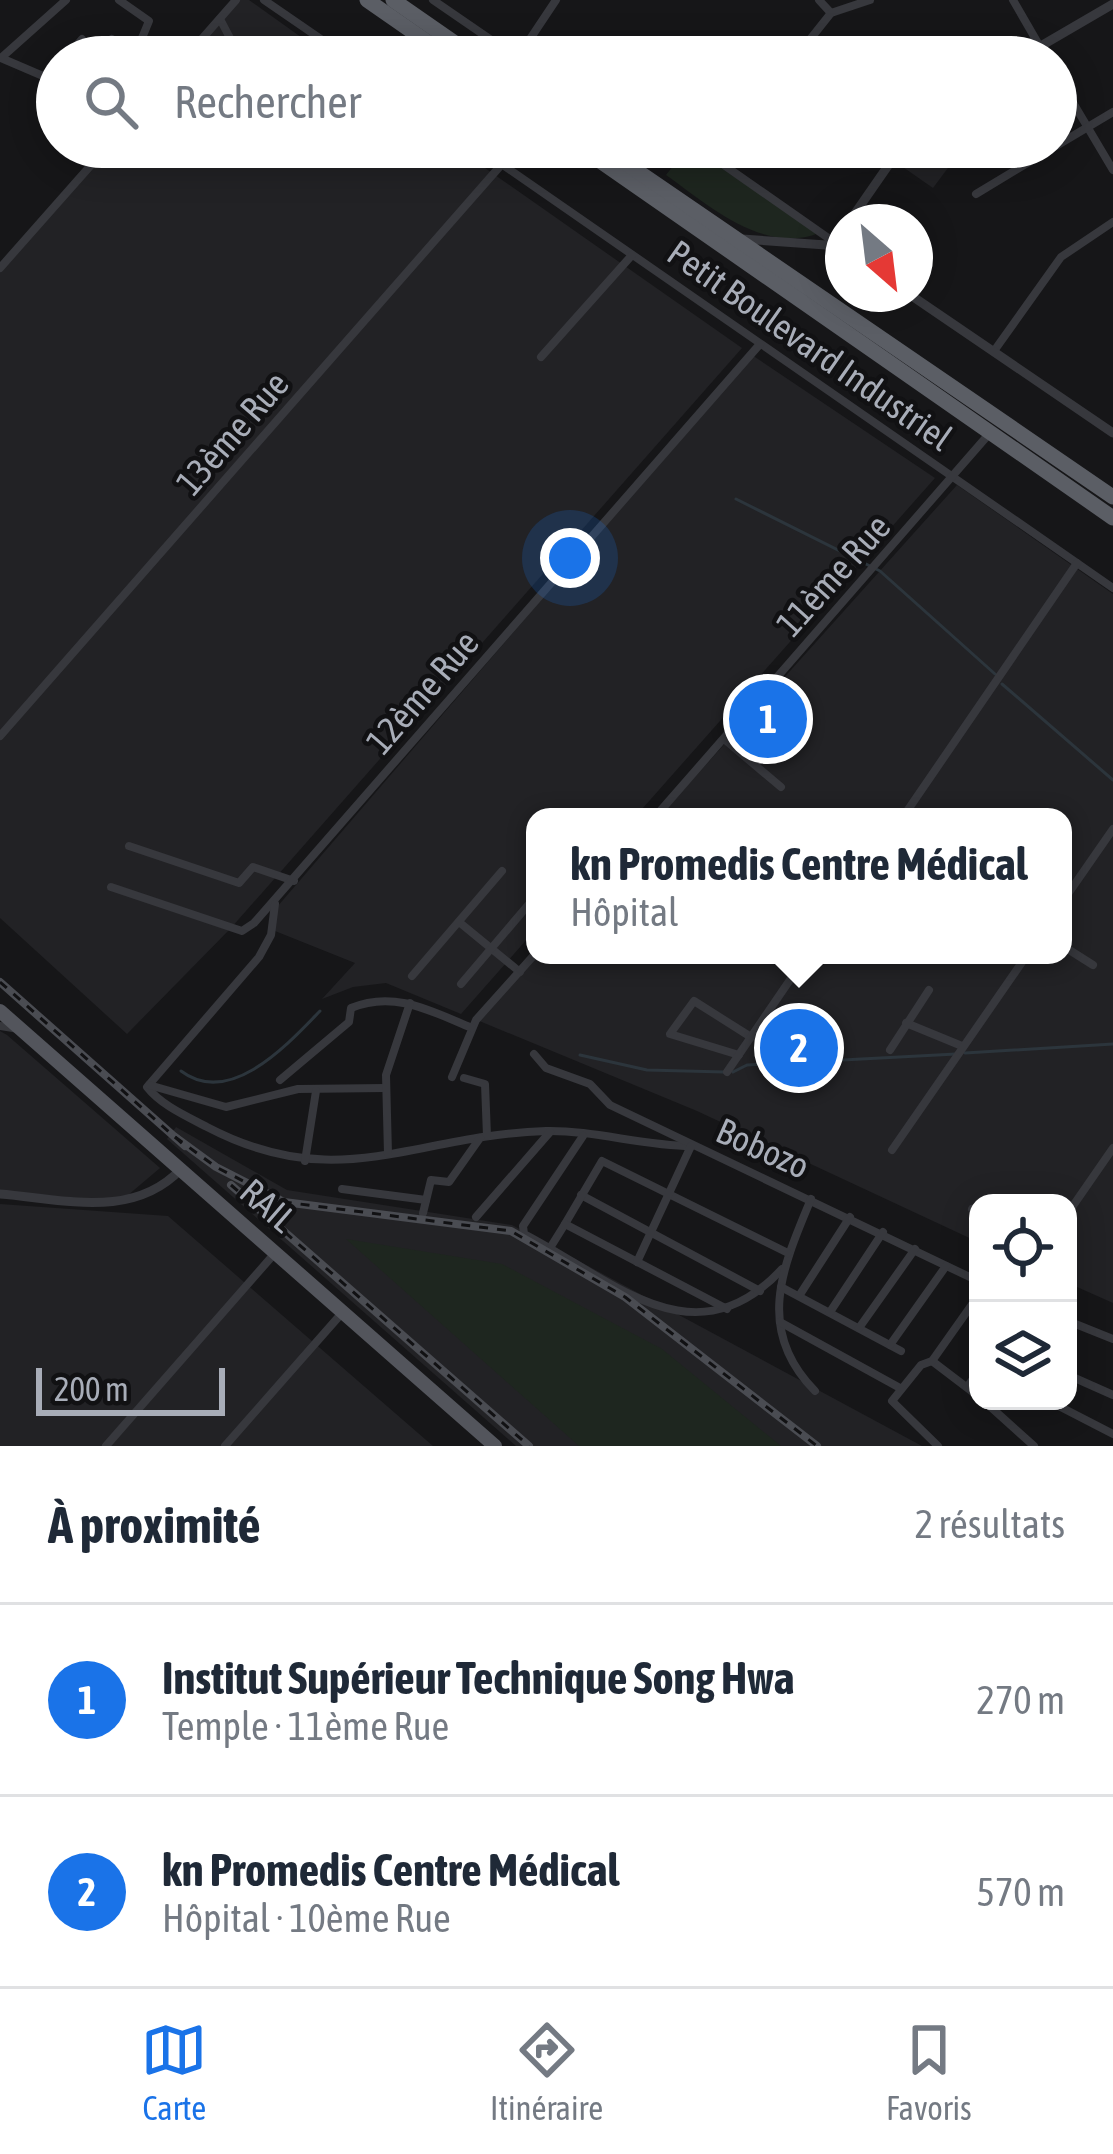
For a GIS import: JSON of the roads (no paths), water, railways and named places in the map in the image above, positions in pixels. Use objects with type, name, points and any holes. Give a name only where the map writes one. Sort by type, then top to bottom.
[{"type":"highway","points":[[367,0],[419,36]]},
{"type":"highway","points":[[393,0],[445,36]]},
{"type":"highway","points":[[611,168],[994,426],[1113,497]]},
{"type":"highway","points":[[633,168],[994,426],[1113,518]]},
{"type":"main road","name":"RAIL","points":[[0,1011],[495,1446]]},
{"type":"street","points":[[36,75],[2,56],[66,0]]},
{"type":"street","points":[[205,36],[236,0]]},
{"type":"street","points":[[264,0],[316,36]]},
{"type":"street","points":[[434,0],[486,36]]},
{"type":"street","points":[[531,36],[556,0]]},
{"type":"street","points":[[819,0],[831,14]]},
{"type":"street","points":[[813,36],[831,14],[870,0]]},
{"type":"street","points":[[1013,0],[1034,36]]},
{"type":"street","points":[[122,2],[148,21],[143,36]]},
{"type":"street","points":[[1066,36],[1113,4]]},
{"type":"street","points":[[220,19],[229,36]]},
{"type":"street","points":[[1077,110],[1113,170]]},
{"type":"street","points":[[1077,133],[1113,112]]},
{"type":"street","points":[[0,268],[88,168]]},
{"type":"street","name":"13ème Rue","points":[[0,736],[498,168]]},
{"type":"street","name":"Petit Boulevard Industriel","points":[[508,168],[1113,588]]},
{"type":"street","points":[[727,168],[825,235]]},
{"type":"street","points":[[861,204],[886,168]]},
{"type":"street","points":[[976,194],[1019,168]]},
{"type":"street","points":[[994,351],[1061,257],[1113,221]]},
{"type":"street","points":[[736,239],[825,244]]},
{"type":"street","points":[[542,357],[632,254]]},
{"type":"street","points":[[933,310],[1113,433]]},
{"type":"street","name":"12ème Rue","points":[[148,1086],[259,957],[271,935],[275,904],[760,344]]},
{"type":"street","name":"11ème Rue","points":[[664,808],[954,478],[994,426]]},
{"type":"street","points":[[909,808],[1077,563]]},
{"type":"street","points":[[724,740],[781,787]]},
{"type":"street","points":[[1072,889],[1113,829]]},
{"type":"street","points":[[129,846],[239,883],[253,867],[294,881]]},
{"type":"street","points":[[412,976],[502,871]]},
{"type":"street","points":[[112,887],[242,931],[275,904]]},
{"type":"street","points":[[461,984],[526,909]]},
{"type":"street","points":[[458,922],[520,972]]},
{"type":"street","points":[[1072,952],[1093,965]]},
{"type":"street","points":[[452,1077],[472,1028],[527,964]]},
{"type":"street","points":[[727,1072],[801,964]]},
{"type":"street","points":[[892,1150],[1021,964]]},
{"type":"street","points":[[890,1050],[928,990]]},
{"type":"street","points":[[280,1080],[349,1022],[353,1006],[382,999],[410,1003],[472,1028]]},
{"type":"street","points":[[739,1054],[670,1034],[695,1001],[751,1037]]},
{"type":"street","points":[[388,1154],[385,1088],[410,1003]]},
{"type":"street","points":[[906,1023],[962,1046]]},
{"type":"street","points":[[0,1026],[20,1029]]},
{"type":"street","name":"Bobozo","points":[[534,1054],[547,1068],[586,1082],[610,1105],[969,1277]]},
{"type":"street","points":[[423,1213],[431,1180],[451,1180],[484,1136],[485,1084],[464,1078]]},
{"type":"street","points":[[148,1086],[226,1107],[298,1088],[385,1088]]},
{"type":"street","points":[[148,1086],[169,1106],[246,1146],[305,1161],[551,1131],[692,1146],[637,1262]]},
{"type":"street","points":[[305,1161],[316,1091]]},
{"type":"street","points":[[476,1217],[551,1131]]},
{"type":"street","points":[[583,1136],[524,1226],[524,1234],[668,1311],[703,1315],[727,1309],[762,1292],[782,1269]]},
{"type":"street","points":[[1077,1201],[1113,1148]]},
{"type":"street","points":[[550,1248],[602,1160],[788,1253]]},
{"type":"street","points":[[0,1194],[121,1204],[155,1191],[181,1169]]},
{"type":"street","points":[[342,1189],[426,1200]]},
{"type":"street","points":[[581,1195],[762,1292]]},
{"type":"street","points":[[811,1199],[782,1269],[779,1321],[783,1347],[815,1391]]},
{"type":"street","points":[[799,1296],[850,1217]]},
{"type":"street","points":[[565,1224],[727,1309]]},
{"type":"street","points":[[830,1312],[883,1232]]},
{"type":"street","points":[[859,1328],[915,1249]]},
{"type":"street","points":[[106,1446],[276,1252]]},
{"type":"street","points":[[890,1345],[946,1266]]},
{"type":"street","points":[[781,1288],[901,1351]]},
{"type":"street","points":[[938,1446],[894,1407],[897,1393],[932,1361],[974,1302]]},
{"type":"street","points":[[225,1446],[343,1312]]},
{"type":"street","points":[[779,1321],[897,1393]]},
{"type":"street","points":[[1077,1325],[1113,1340]]},
{"type":"street","points":[[932,1361],[968,1387]]},
{"type":"street","points":[[1077,1379],[1113,1395]]},
{"type":"street","points":[[995,1410],[1034,1446]]},
{"type":"street","points":[[1066,1410],[1113,1434]]},
{"type":"waterway","points":[[736,499],[880,571],[995,674]]},
{"type":"waterway","points":[[1002,684],[1113,780]]},
{"type":"waterway","points":[[181,1071],[200,1080],[238,1077],[275,1054],[320,1011]]},
{"type":"waterway","points":[[965,1053],[1113,1044]]},
{"type":"waterway","points":[[733,1072],[747,1065],[956,1054]]},
{"type":"waterway","points":[[580,1055],[647,1070],[724,1072]]},
{"type":"railway","points":[[0,982],[185,1146]]},
{"type":"railway","points":[[175,1137],[216,1167],[284,1202],[511,1231],[625,1297],[817,1446]]},
{"type":"railway","points":[[231,1185],[529,1446]]},
{"type":"place","name":"Institut Supérieur Technique Song Hwa","points":[[768,719]]},
{"type":"place","name":"kn Promedis Centre Médical","points":[[799,1048]]}]
